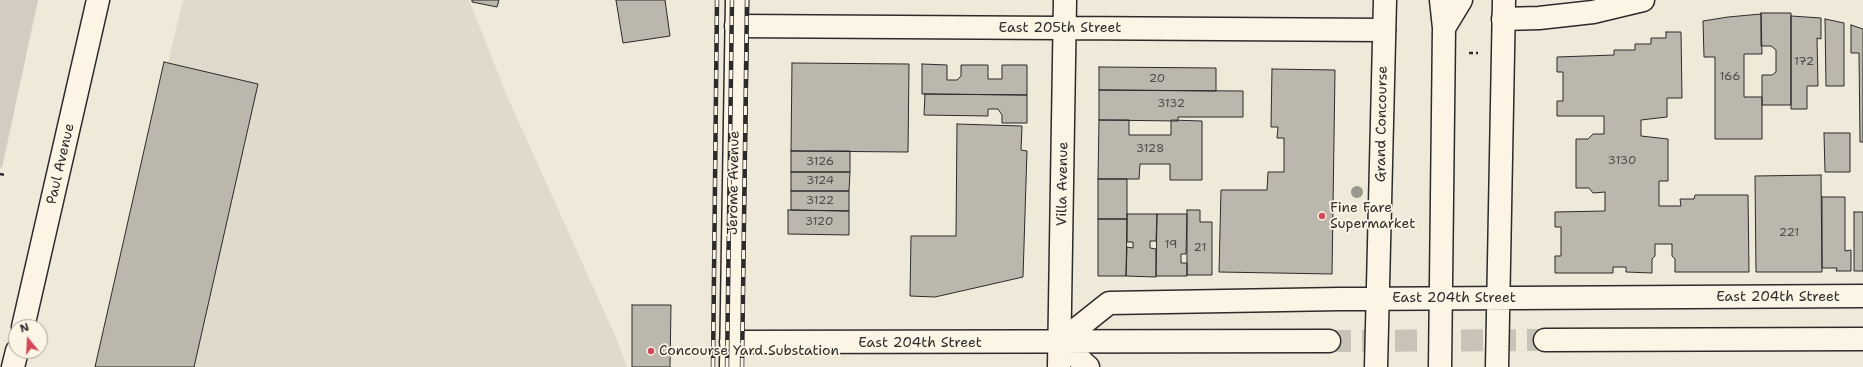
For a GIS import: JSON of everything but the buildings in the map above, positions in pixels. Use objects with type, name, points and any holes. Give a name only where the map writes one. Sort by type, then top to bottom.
[{"type":"street","name":"Paul Avenue","points":[[24,319],[98,0]]},
{"type":"street","name":"Jerome Avenue","points":[[731,367],[737,0]]},
{"type":"street","name":"Villa Avenue","points":[[1059,367],[1065,0]]},
{"type":"street","name":"Grand Concourse","points":[[1376,367],[1385,0]]},
{"type":"street","points":[[1440,367],[1444,28],[1441,0]]},
{"type":"street","points":[[1444,28],[1451,0]]},
{"type":"street","points":[[1444,28],[1461,0]]},
{"type":"street","points":[[1497,367],[1503,10],[1539,18],[1592,12],[1643,0]]},
{"type":"street","name":"East 205th Street","points":[[736,26],[1384,30]]},
{"type":"street","name":"East 204th Street","points":[[1060,342],[1109,303],[1377,298],[1863,296]]},
{"type":"street","points":[[1544,340],[1863,339]]},
{"type":"street","name":"East 204th Street","points":[[731,342],[1329,341]]},
{"type":"street","points":[[1060,342],[1088,367]]},
{"type":"path","points":[[1469,54],[1481,52]]},
{"type":"path","points":[[0,174],[6,175]]},
{"type":"shaded area","points":[[0,0],[38,0],[2,168],[0,167]]},
{"type":"shaded area","points":[[183,0],[469,0],[507,96],[618,342],[627,367],[94,367]]},
{"type":"tunnel","points":[[1329,341],[1545,340]]},
{"type":"railway","points":[[713,367],[717,0]]},
{"type":"railway","points":[[727,367],[732,0]]},
{"type":"railway","points":[[742,367],[747,0]]},
{"type":"place","name":"Fine Fare Supermarket","points":[[1322,216]]},
{"type":"place","name":"Concourse Yard Substation","points":[[651,351]]}]
